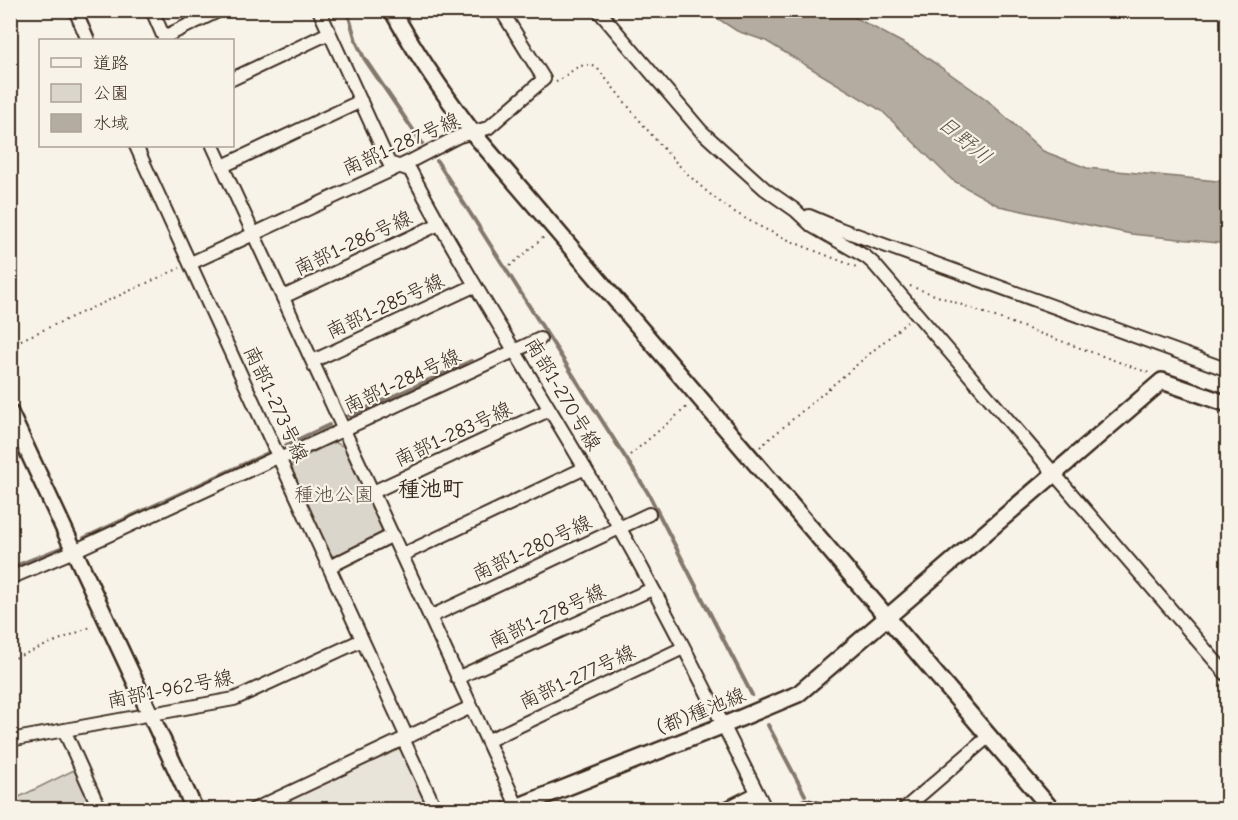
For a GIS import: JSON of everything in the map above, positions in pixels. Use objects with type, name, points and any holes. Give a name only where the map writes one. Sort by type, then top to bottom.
[{"type":"street","points":[[75,10],[88,39]]},
{"type":"street","points":[[152,10],[165,39],[220,10]]},
{"type":"street","name":"南部1-270号線","points":[[319,10],[390,163],[410,170],[474,285],[620,528],[766,810]]},
{"type":"street","points":[[392,10],[423,63],[473,133],[1052,810]]},
{"type":"street","name":"南部1-287号線","points":[[191,263],[399,167],[459,136],[488,128],[544,79],[501,10]]},
{"type":"street","points":[[598,10],[701,131],[765,189],[795,210],[812,226],[874,264],[878,272],[887,278],[1227,676]]},
{"type":"street","points":[[234,78],[329,33]]},
{"type":"street","points":[[223,166],[361,101]]},
{"type":"street","name":"南部1-273号線","points":[[136,147],[407,737],[405,743],[436,810]]},
{"type":"street","points":[[214,147],[487,741],[515,808]]},
{"type":"street","points":[[795,210],[849,233],[1227,370]]},
{"type":"street","name":"南部1-286号線","points":[[283,297],[439,224]]},
{"type":"street","name":"南部1-285号線","points":[[313,361],[474,285]]},
{"type":"street","name":"南部1-284号線","points":[[10,578],[540,339]]},
{"type":"street","name":"(都)種池線","points":[[515,808],[798,694],[1162,381],[1227,404]]},
{"type":"street","name":"南部1-283号線","points":[[373,492],[549,410]]},
{"type":"street","points":[[10,413],[195,810]]},
{"type":"street","points":[[402,555],[585,468]]},
{"type":"street","name":"南部1-280号線","points":[[430,617],[650,514]]},
{"type":"street","points":[[329,567],[393,536]]},
{"type":"street","name":"南部1-278号線","points":[[457,678],[652,589]]},
{"type":"street","name":"南部1-962号線","points":[[10,740],[234,699],[362,640]]},
{"type":"street","name":"南部1-277号線","points":[[487,741],[683,648]]},
{"type":"street","points":[[253,810],[471,707]]},
{"type":"street","points":[[64,730],[100,810]]},
{"type":"street","points":[[903,810],[989,736]]},
{"type":"street","points":[[723,810],[758,793]]},
{"type":"street","points":[[798,810],[806,806],[823,810]]},
{"type":"path","points":[[10,17],[16,10]]},
{"type":"path","points":[[510,266],[555,227]]},
{"type":"path","points":[[10,345],[191,263]]},
{"type":"path","points":[[749,456],[917,314]]},
{"type":"path","points":[[630,455],[699,397]]},
{"type":"path","points":[[10,660],[106,620]]},
{"type":"shaded area","points":[[401,746],[430,810],[267,810]]},
{"type":"green space","name":"種池公園","points":[[334,442],[343,446],[382,530],[379,538],[338,558],[331,555],[291,469],[293,462]]},
{"type":"green space","points":[[74,770],[93,809],[11,809],[11,801]]},
{"type":"water","name":"日野川","points":[[706,11],[843,11],[916,50],[986,99],[1043,151],[1087,168],[1227,182],[1227,244],[1131,234],[999,206],[952,180],[882,111],[766,41],[737,31]]},
{"type":"waterway","points":[[347,10],[356,41],[364,58],[422,143]]},
{"type":"waterway","points":[[437,161],[648,493],[752,695]]},
{"type":"waterway","points":[[349,416],[471,361]]},
{"type":"waterway","points":[[286,445],[329,425]]},
{"type":"waterway","points":[[84,538],[270,452]]},
{"type":"waterway","points":[[10,568],[63,547]]},
{"type":"waterway","points":[[768,725],[805,795]]},
{"type":"district","name":"種池町","points":[[431,489]]}]
